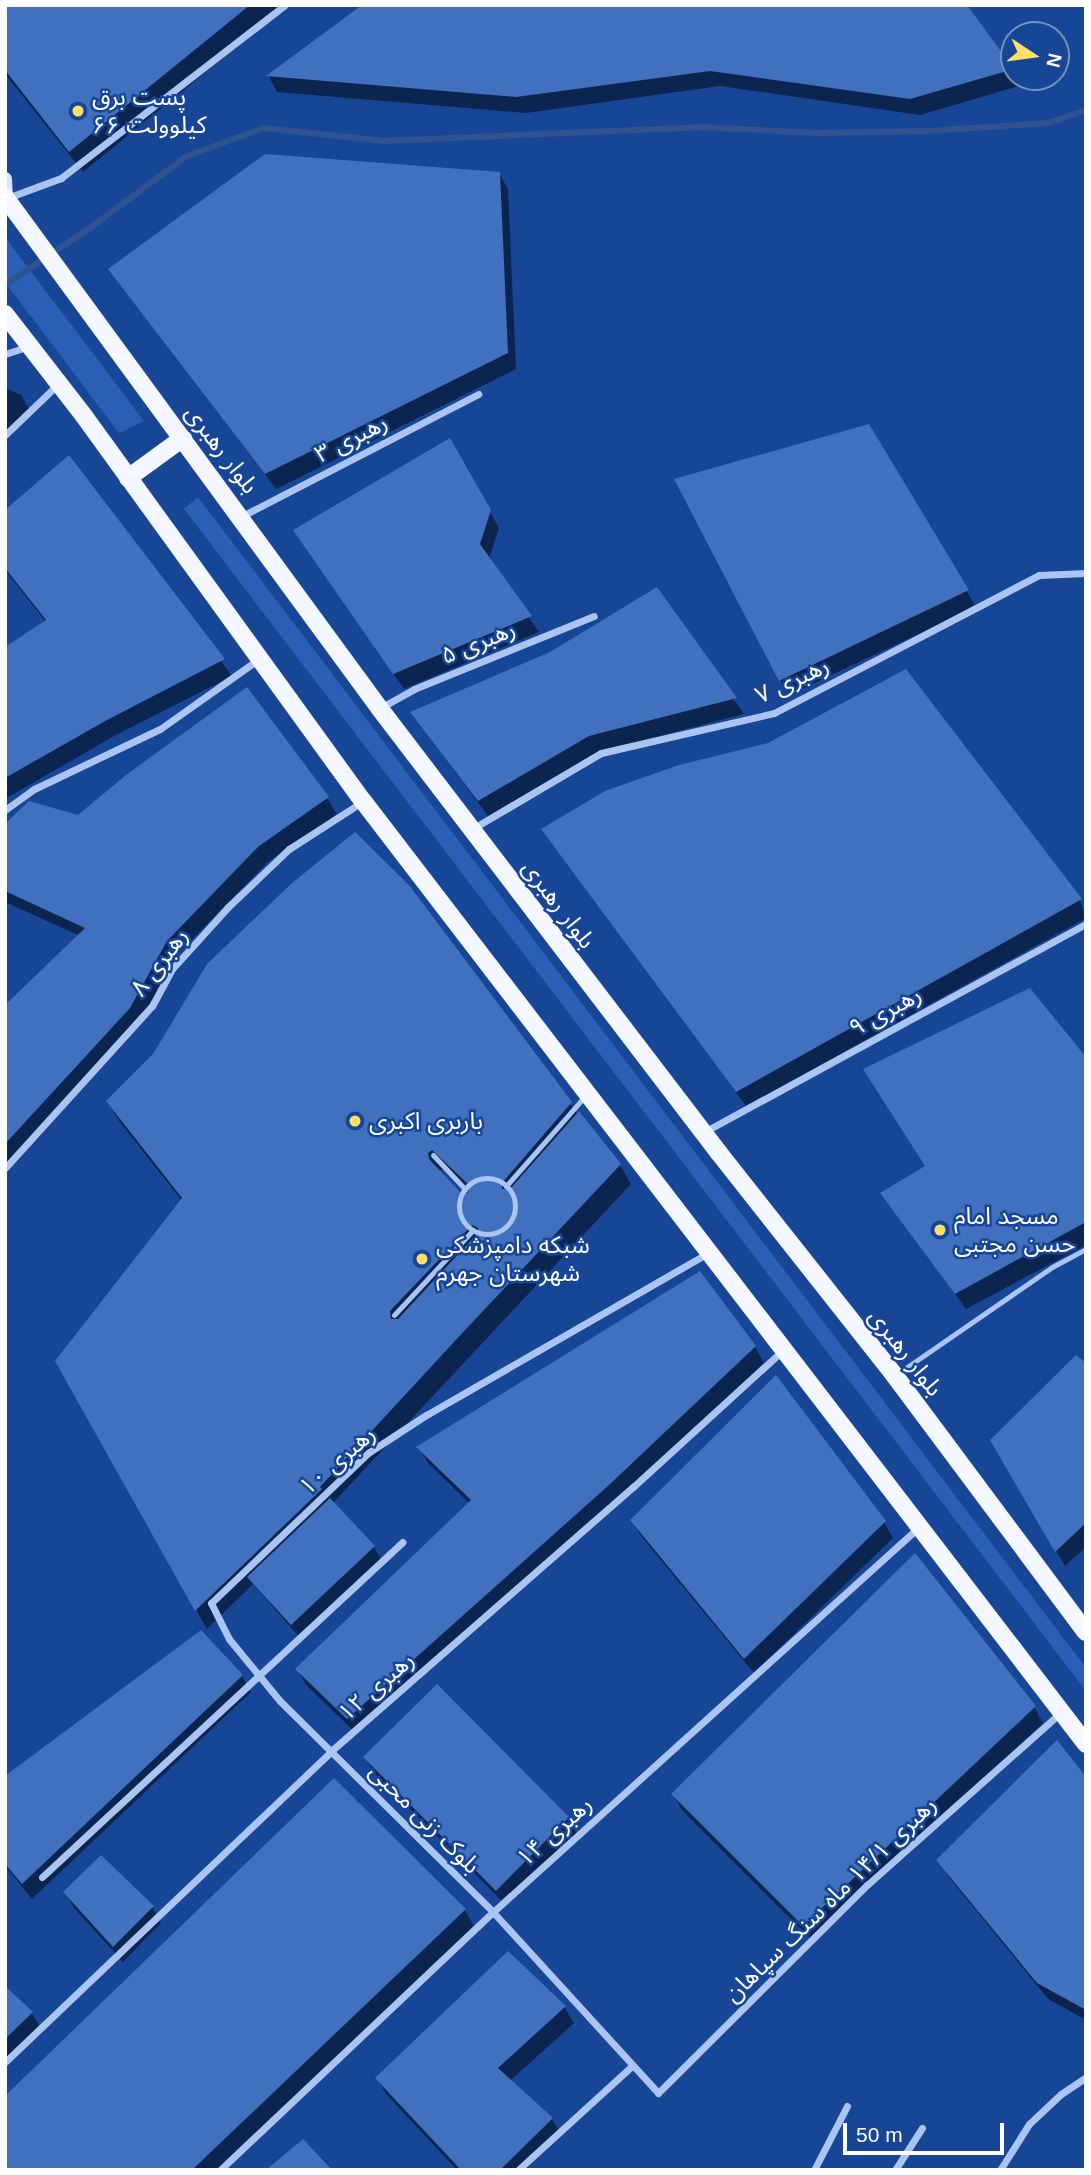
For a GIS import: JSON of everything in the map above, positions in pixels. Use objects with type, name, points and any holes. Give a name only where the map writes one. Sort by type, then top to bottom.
[{"type":"main road","name":"بلوار رهبری","points":[[6,197],[242,516],[380,709],[703,1132],[895,1376],[1086,1632]]},
{"type":"main road","points":[[5,314],[363,801],[1086,1744]]},
{"type":"main road","points":[[128,478],[183,438]]},
{"type":"street","points":[[5,178],[6,197],[61,178],[285,5]]},
{"type":"street","points":[[5,354],[27,342]]},
{"type":"street","points":[[5,435],[59,384]]},
{"type":"street","name":"رهبری ۳","points":[[242,516],[478,394]]},
{"type":"street","name":"رهبری ۷","points":[[472,829],[601,752],[774,713],[1040,575],[1086,573]]},
{"type":"street","name":"رهبری ۵","points":[[380,709],[414,689],[594,616]]},
{"type":"street","points":[[5,810],[34,789],[160,729],[260,659]]},
{"type":"street","name":"رهبری ۸","points":[[5,1168],[152,1006],[172,969],[228,907],[289,849],[363,801]]},
{"type":"street","name":"رهبری ۹","points":[[703,1132],[1086,924]]},
{"type":"street","name":"رهبری ۱۰","points":[[330,1752],[229,1639],[211,1603],[368,1453],[438,1408],[709,1252]]},
{"type":"street","name":"رهبری ۱۲","points":[[5,2062],[330,1752],[633,1487],[782,1350]]},
{"type":"street","name":"رهبری ۱۴","points":[[220,2170],[493,1912],[919,1527]]},
{"type":"street","points":[[42,1877],[403,1542]]},
{"type":"street","name":"رهبری ۱۴/۱ ماه سنگ سپاهان","points":[[493,1912],[658,2093],[867,1885],[1061,1712]]},
{"type":"street","name":"بلوک زنی محبی","points":[[330,1752],[493,1912]]},
{"type":"street","points":[[518,2170],[632,2066]]},
{"type":"street","points":[[1000,2170],[1029,2124],[1061,2094],[1086,2077]]},
{"type":"street","points":[[814,2170],[847,2106]]},
{"type":"street","points":[[894,2170],[922,2128]]},
{"type":"lane","points":[[506,1185],[587,1094]]},
{"type":"lane","points":[[433,1155],[466,1189]]},
{"type":"lane","points":[[481,1179],[499,1181],[506,1185],[515,1202],[511,1220],[496,1232],[487,1234],[472,1230],[460,1213],[460,1204],[466,1189],[481,1179]]},
{"type":"lane","points":[[394,1315],[472,1230]]},
{"type":"lane","points":[[895,1376],[1052,1267],[1086,1249]]},
{"type":"shaded area","points":[[5,237],[144,421],[119,433],[5,282]]},
{"type":"shaded area","points":[[198,497],[1086,1668],[1086,1691],[184,509]]},
{"type":"building","name":"پست برق ۶۶ کیلوولت","points":[[5,5],[250,5],[69,152],[5,70]]},
{"type":"building","points":[[362,5],[967,5],[1000,50],[1000,73],[910,99],[710,71],[516,97],[266,76]]},
{"type":"building","points":[[265,154],[500,172],[508,353],[265,474],[108,269]]},
{"type":"building","points":[[869,424],[969,590],[779,681],[674,479]]},
{"type":"building","points":[[450,438],[491,510],[480,544],[532,616],[393,674],[293,530]]},
{"type":"building","points":[[69,455],[225,659],[107,720],[5,778],[5,647],[46,620],[5,568],[5,510]]},
{"type":"building","points":[[657,587],[737,698],[589,736],[478,801],[410,712],[550,652]]},
{"type":"building","points":[[906,669],[1082,899],[736,1092],[541,829],[605,791],[679,765],[768,743]]},
{"type":"building","points":[[247,687],[329,797],[259,846],[167,941],[130,1008],[5,1144],[5,1005],[85,928],[5,891],[5,824],[29,801],[78,815],[126,775]]},
{"type":"building","points":[[355,832],[409,885],[572,1102],[502,1183],[502,1189],[510,1189],[579,1111],[621,1164],[320,1487],[322,1489],[195,1611],[55,1361],[182,1198],[106,1101],[153,1054],[207,964],[291,884]],"holes":[[[432,1150],[469,1185],[468,1193],[461,1193],[429,1159],[428,1153]],[[472,1225],[478,1228],[477,1234],[398,1319],[391,1319],[390,1311]]]},
{"type":"building","points":[[1030,988],[1086,1057],[1086,1222],[955,1294],[880,1193],[925,1166],[863,1069]]},
{"type":"building","points":[[700,1271],[756,1346],[609,1485],[347,1719],[295,1669],[471,1500],[416,1447]]},
{"type":"building","points":[[1076,1355],[1086,1363],[1086,1523],[1055,1552],[990,1440]]},
{"type":"building","points":[[776,1375],[886,1521],[744,1659],[630,1520]]},
{"type":"building","points":[[330,1498],[375,1546],[291,1625],[247,1577]]},
{"type":"building","points":[[915,1553],[1036,1706],[803,1926],[671,1794]]},
{"type":"building","points":[[201,1630],[243,1675],[22,1884],[5,1864],[5,1776]]},
{"type":"building","points":[[437,1684],[569,1817],[496,1891],[363,1757]]},
{"type":"building","points":[[1057,1740],[1086,1777],[1086,2010],[1037,1983],[936,1860]]},
{"type":"building","points":[[334,1778],[466,1909],[192,2170],[5,2170],[5,2096]]},
{"type":"building","points":[[101,1855],[154,1906],[113,1947],[63,1892]]},
{"type":"building","points":[[508,1951],[566,2006],[498,2068],[553,2118],[500,2170],[461,2170],[375,2078]]},
{"type":"building","points":[[5,1986],[33,2012],[5,2039]]},
{"type":"building","points":[[303,2139],[332,2170],[266,2170]]},
{"type":"waterway","points":[[5,285],[90,228],[187,156],[264,128],[384,141],[700,127],[817,133],[928,131],[1048,123],[1086,110]]},
{"type":"place","name":"پست برق ۶۶ کیلوولت","points":[[78,111]]},
{"type":"place","name":"باربری اکبری","points":[[355,1121]]},
{"type":"place","name":"مسجد امام حسن مجتبی","points":[[940,1230]]},
{"type":"place","name":"شبکه دامپزشکی شهرستان جهرم","points":[[422,1259]]}]
